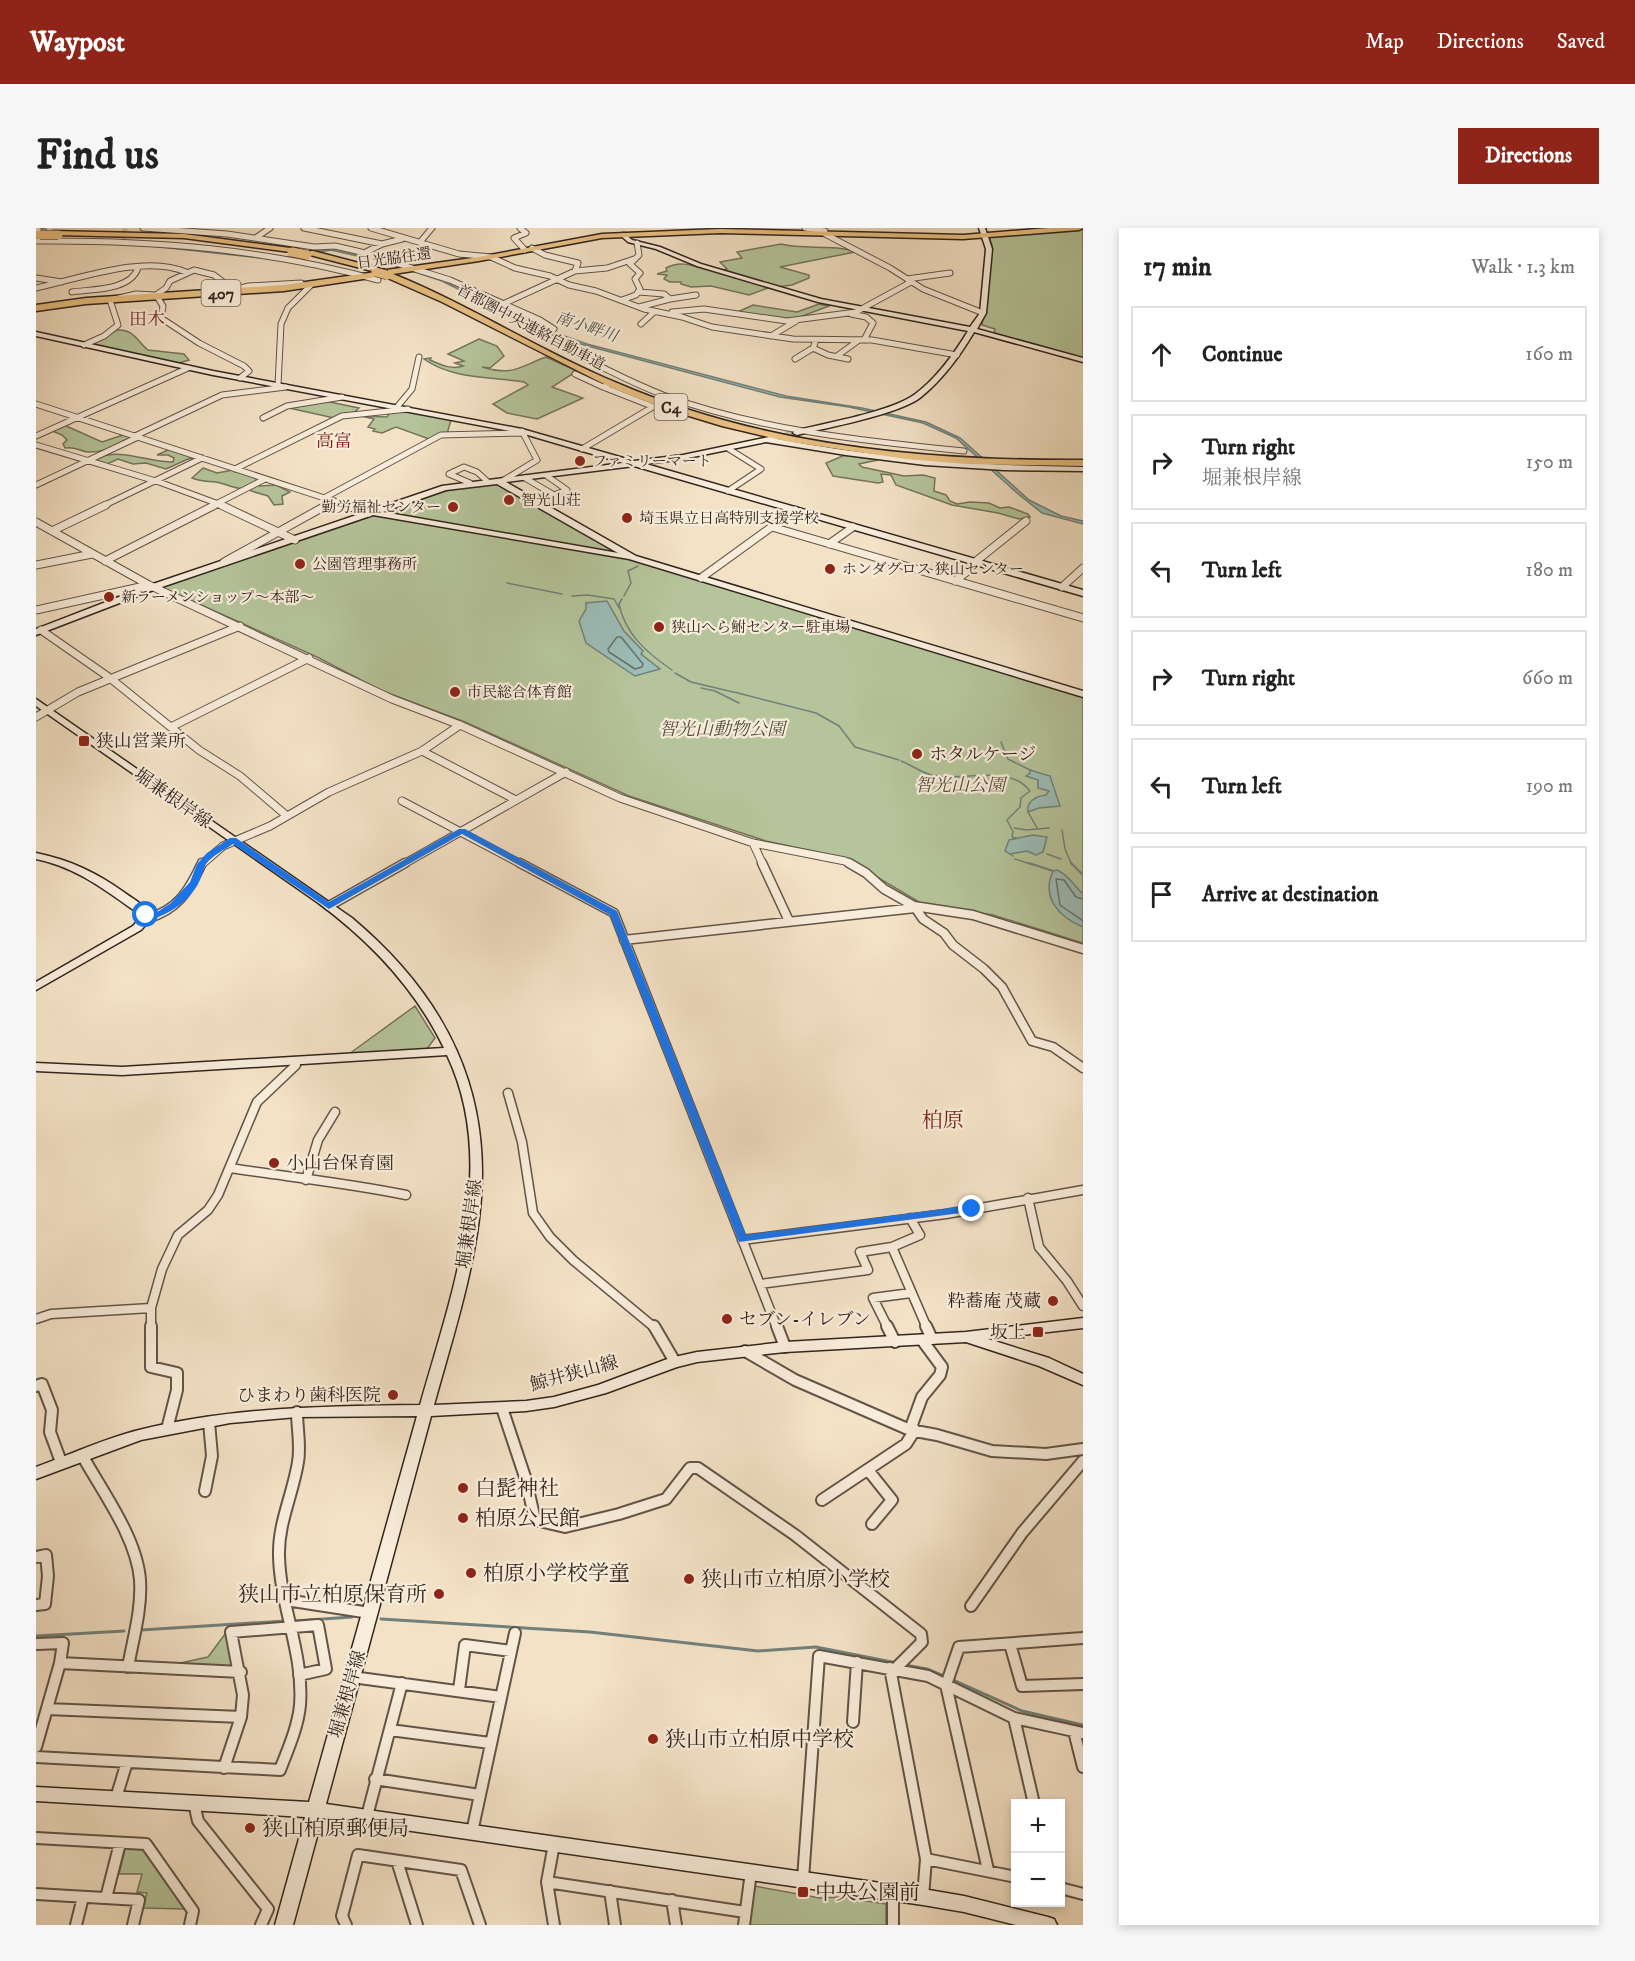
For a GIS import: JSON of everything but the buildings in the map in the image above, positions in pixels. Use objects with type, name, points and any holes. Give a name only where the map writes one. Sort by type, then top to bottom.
[{"type":"highway","name":"日光脇往還","points":[[36,308],[81,302],[315,284],[491,257],[623,231],[983,232],[1079,228]]},
{"type":"highway","name":"首都圏中央連絡自動車道","points":[[37,234],[183,238],[294,254],[312,251],[383,274],[456,304],[596,378],[681,411],[724,423],[805,441],[885,453],[979,462],[1083,461]]},
{"type":"street","points":[[143,228],[257,237],[312,251]]},
{"type":"street","points":[[257,237],[270,228]]},
{"type":"street","points":[[304,228],[382,244]]},
{"type":"street","points":[[371,228],[464,255],[491,257],[515,268],[560,279],[569,285],[654,312],[666,313],[704,309],[735,315],[796,320],[850,314],[909,280],[950,273]]},
{"type":"street","points":[[421,241],[432,228]]},
{"type":"street","points":[[520,228],[526,233],[514,238],[528,249],[578,263],[575,271]]},
{"type":"street","points":[[805,228],[825,232],[923,289],[983,313]]},
{"type":"street","points":[[623,231],[627,240],[658,248],[699,265],[820,301],[973,330],[1083,360]]},
{"type":"street","points":[[800,432],[890,410],[918,396],[957,355],[983,313],[989,249],[983,232]]},
{"type":"street","points":[[312,251],[330,233]]},
{"type":"street","points":[[37,234],[49,241]]},
{"type":"street","points":[[37,234],[49,241],[124,240],[282,256],[335,246],[418,268],[551,326],[554,330],[548,339],[623,380],[700,405],[800,432],[964,452]]},
{"type":"street","points":[[364,253],[382,244],[409,238]]},
{"type":"street","points":[[637,243],[639,255],[630,264],[640,273],[635,279],[640,289],[639,292]]},
{"type":"street","points":[[282,256],[294,254],[365,276],[383,274]]},
{"type":"street","points":[[503,304],[575,271],[607,267],[634,260]]},
{"type":"street","points":[[36,288],[92,275],[166,265],[176,266],[186,272]]},
{"type":"street","points":[[72,292],[123,284],[136,274],[138,268]]},
{"type":"street","points":[[84,345],[104,336],[118,325],[110,300],[136,294],[156,296],[166,288],[167,282],[186,272],[198,270],[210,273],[232,289]]},
{"type":"street","points":[[36,278],[53,279],[63,283],[81,302]]},
{"type":"street","points":[[123,284],[136,294]]},
{"type":"street","points":[[221,292],[232,289],[315,284]]},
{"type":"street","points":[[282,386],[278,329],[281,318],[287,307],[315,284]]},
{"type":"street","points":[[622,300],[639,292],[664,294],[670,299]]},
{"type":"street","points":[[639,307],[696,295]]},
{"type":"street","points":[[156,296],[163,306],[161,318],[165,322],[199,343],[244,366],[249,371],[240,378]]},
{"type":"street","points":[[641,324],[654,312]]},
{"type":"street","points":[[666,313],[712,327],[771,336],[817,340],[862,340],[957,355]]},
{"type":"street","points":[[837,356],[862,340],[873,323],[866,317],[850,314]]},
{"type":"street","points":[[771,336],[796,320]]},
{"type":"street","points":[[36,334],[188,368],[523,432],[1083,593]]},
{"type":"street","points":[[795,359],[813,348],[817,340]]},
{"type":"street","points":[[813,348],[848,359]]},
{"type":"street","points":[[397,407],[412,389],[419,357]]},
{"type":"street","points":[[36,436],[188,368]]},
{"type":"street","points":[[575,375],[677,417]]},
{"type":"street","points":[[36,485],[222,395],[282,386]]},
{"type":"street","points":[[263,418],[287,406],[342,397]]},
{"type":"street","points":[[36,404],[370,513],[633,558],[1083,694]]},
{"type":"street","points":[[582,449],[651,408]]},
{"type":"street","points":[[235,469],[342,416],[409,409]]},
{"type":"street","points":[[501,481],[537,460],[523,432]]},
{"type":"street","points":[[324,498],[441,435],[523,432]]},
{"type":"street","points":[[38,631],[151,586],[295,540],[445,488],[470,483],[547,476],[632,464],[729,449],[771,439],[864,456],[953,463],[979,462]]},
{"type":"street","points":[[36,445],[154,481],[217,504],[295,540]]},
{"type":"street","points":[[728,491],[761,469],[729,449]]},
{"type":"street","points":[[52,531],[201,458]]},
{"type":"street","points":[[996,462],[1083,469]]},
{"type":"street","points":[[470,483],[450,474],[464,466],[477,472],[488,482]]},
{"type":"street","points":[[525,478],[554,495],[567,490],[547,476]]},
{"type":"street","points":[[105,561],[266,480]]},
{"type":"street","points":[[501,481],[633,558]]},
{"type":"street","points":[[217,566],[334,501]]},
{"type":"street","points":[[701,578],[795,510]]},
{"type":"street","points":[[955,580],[1026,521]]},
{"type":"street","points":[[36,522],[151,586],[309,658],[392,699],[460,725],[620,798],[753,843],[845,861],[866,873],[884,889],[915,907],[923,919],[944,933],[953,945],[994,979],[1013,1004],[1032,1041],[1053,1047],[1083,1068]]},
{"type":"street","points":[[771,527],[1083,618]]},
{"type":"street","points":[[829,544],[853,527]]},
{"type":"street","points":[[36,565],[93,554]]},
{"type":"street","points":[[1062,588],[1083,568]]},
{"type":"street","points":[[36,610],[151,586]]},
{"type":"street","points":[[42,714],[78,692],[240,627]]},
{"type":"street","points":[[38,631],[110,678],[198,750],[240,776],[287,816]]},
{"type":"street","points":[[171,727],[309,658]]},
{"type":"street","name":"堀兼根岸線","points":[[36,702],[42,714],[233,840],[329,906],[363,933],[407,980],[426,1005],[451,1051],[460,1074],[473,1126],[476,1149],[474,1217],[462,1277],[284,1925]]},
{"type":"street","points":[[36,987],[137,928],[146,919],[157,916],[175,905],[194,883],[206,859],[233,840],[287,816],[329,792],[422,751],[460,725]]},
{"type":"street","points":[[422,751],[516,800]]},
{"type":"street","points":[[329,906],[566,772]]},
{"type":"street","points":[[402,801],[614,913],[785,1347]]},
{"type":"street","points":[[753,843],[789,921]]},
{"type":"street","points":[[36,856],[63,861],[83,869],[143,911],[146,919]]},
{"type":"street","points":[[624,940],[915,907],[973,915],[1083,949]]},
{"type":"street","points":[[36,1067],[122,1071],[451,1051]]},
{"type":"street","points":[[167,1429],[177,1390],[177,1373],[151,1366],[151,1308],[162,1269],[178,1235],[208,1210],[230,1168],[257,1102],[296,1065],[296,1061]]},
{"type":"street","points":[[508,1093],[522,1142],[533,1213],[538,1222],[551,1238],[653,1325],[663,1338],[675,1362]]},
{"type":"street","points":[[306,1180],[318,1140],[335,1112]]},
{"type":"street","points":[[230,1168],[306,1180],[354,1184],[406,1195]]},
{"type":"street","points":[[742,1240],[946,1214],[1083,1190]]},
{"type":"street","points":[[1028,1198],[1039,1248],[1067,1281],[1083,1306]]},
{"type":"street","points":[[760,1284],[868,1270],[860,1252],[892,1247],[920,1236],[910,1218]]},
{"type":"street","points":[[822,1500],[906,1444],[913,1430],[922,1397],[940,1375],[942,1367],[927,1340],[904,1269],[892,1247]]},
{"type":"street","points":[[896,1342],[873,1298],[911,1293]]},
{"type":"street","points":[[36,1319],[51,1314],[151,1308]]},
{"type":"street","points":[[966,1337],[1083,1323]]},
{"type":"street","name":"鯨井狭山線","points":[[36,1473],[138,1435],[167,1429],[297,1412],[502,1408],[554,1402],[675,1362],[785,1347],[966,1337],[1044,1362],[1083,1380]]},
{"type":"street","points":[[745,1351],[795,1380],[913,1430],[992,1451],[1046,1454],[1083,1449]]},
{"type":"street","points":[[36,1386],[42,1384],[52,1410],[50,1432],[61,1462]]},
{"type":"street","points":[[502,1408],[526,1480],[535,1520],[565,1527],[619,1514],[666,1499],[690,1468],[698,1468],[795,1535],[921,1634],[922,1642],[893,1668]]},
{"type":"street","points":[[36,1757],[280,1770],[300,1705],[300,1675],[281,1584],[279,1554],[280,1532],[298,1460],[297,1412]]},
{"type":"street","points":[[205,1491],[211,1468],[213,1438],[209,1422]]},
{"type":"street","points":[[82,1455],[129,1542],[136,1561],[140,1580],[129,1667]]},
{"type":"street","points":[[971,1606],[1041,1509],[1070,1479],[1083,1461]]},
{"type":"street","points":[[868,1470],[892,1500],[872,1524]]},
{"type":"street","points":[[36,1557],[46,1555],[48,1576],[45,1604],[36,1605]]},
{"type":"street","points":[[286,1600],[329,1609],[370,1613]]},
{"type":"street","points":[[225,1768],[241,1717],[243,1695],[241,1672],[231,1632],[289,1622],[318,1624],[326,1669],[300,1675]]},
{"type":"street","points":[[472,1832],[515,1633]]},
{"type":"street","points":[[988,1870],[946,1685],[959,1647],[1083,1638]]},
{"type":"street","points":[[36,1644],[63,1643],[60,1664],[36,1747]]},
{"type":"street","points":[[1010,1644],[1022,1686],[1083,1684]]},
{"type":"street","points":[[459,1690],[465,1645],[511,1651]]},
{"type":"street","points":[[803,1879],[819,1656],[928,1676],[1014,1718],[1079,1732],[1083,1767]]},
{"type":"street","points":[[854,1722],[857,1662]]},
{"type":"street","points":[[60,1664],[241,1672]]},
{"type":"street","points":[[893,1668],[926,1859],[923,1897]]},
{"type":"street","points":[[352,1677],[501,1696]]},
{"type":"street","points":[[367,1816],[402,1683]]},
{"type":"street","points":[[47,1709],[241,1717]]},
{"type":"street","points":[[1014,1718],[1033,1799]]},
{"type":"street","points":[[390,1730],[490,1743]]},
{"type":"street","points":[[116,1798],[127,1762]]},
{"type":"street","points":[[375,1779],[480,1795]]},
{"type":"street","points":[[36,1794],[315,1810],[367,1816],[893,1892],[964,1904],[1048,1925]]},
{"type":"street","points":[[194,1803],[198,1821],[268,1909],[261,1925]]},
{"type":"street","points":[[36,1838],[146,1844],[193,1911],[190,1925]]},
{"type":"street","points":[[106,1898],[120,1843]]},
{"type":"street","points":[[554,1844],[547,1882],[554,1925]]},
{"type":"street","points":[[346,1925],[342,1916],[358,1856],[462,1870],[480,1925]]},
{"type":"street","points":[[926,1859],[1011,1875]]},
{"type":"street","points":[[397,1861],[417,1925]]},
{"type":"street","points":[[744,1925],[751,1872]]},
{"type":"street","points":[[547,1882],[746,1912]]},
{"type":"street","points":[[1065,1889],[1083,1894]]},
{"type":"street","points":[[610,1892],[615,1925]]},
{"type":"street","points":[[893,1892],[893,1925]]},
{"type":"street","points":[[36,1894],[139,1900],[134,1925]]},
{"type":"street","points":[[76,1925],[83,1897]]},
{"type":"street","points":[[672,1900],[676,1925]]},
{"type":"green space","points":[[1083,229],[1083,358],[994,333],[995,329],[982,325],[991,262],[992,245],[989,237]]},
{"type":"green space","points":[[781,244],[839,248],[855,252],[780,267],[809,275],[809,278],[792,285],[768,288],[749,295],[711,286],[691,287],[681,282],[670,282],[664,279],[667,275],[657,274],[667,271],[666,268],[682,264],[712,270],[727,269],[720,262],[742,258],[737,252]]},
{"type":"green space","points":[[819,304],[829,306],[795,319],[735,313],[753,305],[797,312]]},
{"type":"green space","points":[[117,330],[127,331],[148,350],[184,354],[189,360],[179,363],[92,344]]},
{"type":"green space","points":[[479,339],[497,346],[504,356],[490,368],[482,367],[501,371],[515,370],[546,357],[577,371],[552,387],[583,398],[537,419],[507,413],[493,404],[528,385],[524,382],[459,374],[435,366],[424,359],[431,358],[430,360],[451,367],[463,366],[455,363],[464,361],[448,354]]},
{"type":"green space","points":[[325,401],[359,408],[352,414],[334,418],[289,408]]},
{"type":"green space","points":[[405,411],[451,420],[447,434],[429,439],[396,427],[382,433],[368,427],[374,419],[361,416],[387,417],[389,414],[386,413]]},
{"type":"green space","points":[[64,425],[102,442],[123,435],[134,438],[100,451],[88,452],[65,448],[63,444],[67,440],[52,431]]},
{"type":"green space","points":[[170,449],[196,458],[188,459],[166,469],[146,463],[133,464],[118,459],[107,464],[94,459],[114,454],[173,462],[174,458],[168,455],[157,455]]},
{"type":"green space","points":[[845,455],[878,460],[859,464],[862,467],[904,476],[923,475],[935,478],[934,491],[946,495],[950,501],[957,504],[989,503],[1000,508],[1009,507],[1028,514],[1030,517],[1019,519],[952,505],[896,485],[891,475],[881,474],[883,482],[878,483],[833,476],[826,463]]},
{"type":"green space","points":[[203,468],[217,473],[233,470],[256,478],[259,486],[276,485],[290,492],[282,496],[283,504],[274,505],[268,496],[251,491],[250,487],[236,488],[192,478]]},
{"type":"green space","name":"智光山公園","points":[[496,483],[620,553],[1083,697],[1083,943],[993,915],[924,905],[845,858],[766,841],[629,796],[465,722],[380,690],[317,657],[161,587],[449,490]]},
{"type":"green space","points":[[415,1006],[435,1038],[427,1049],[349,1054]]},
{"type":"green space","points":[[228,1630],[234,1665],[230,1669],[171,1665],[208,1657]]},
{"type":"green space","points":[[125,1849],[144,1849],[186,1909],[143,1908],[147,1893],[137,1892],[142,1874],[119,1874]]},
{"type":"green space","points":[[754,1886],[820,1898],[841,1897],[886,1904],[886,1925],[749,1925]]},
{"type":"water","points":[[40,228],[44,228],[63,242],[146,244],[280,258],[332,248],[395,263],[447,281],[547,330],[587,344],[786,396],[862,408],[926,422],[960,438],[1029,500],[1061,516],[1083,521],[1083,524],[1042,513],[956,438],[923,423],[849,407],[780,397],[584,345],[544,332],[442,281],[388,263],[331,250],[279,260],[142,245],[61,243]]},
{"type":"water","points":[[607,601],[624,631],[643,651],[641,654],[660,669],[635,676],[586,643],[579,621],[586,609],[586,603]]},
{"type":"water","points":[[1030,770],[1050,776],[1060,806],[1039,808],[1028,812],[1030,802],[1046,795],[1049,791],[1038,788],[1038,780],[1026,776]]},
{"type":"water","points":[[1033,835],[1047,837],[1043,852],[1036,855],[1027,851],[1010,854],[1005,851],[1009,840]]},
{"type":"water","points":[[1057,870],[1083,894],[1083,927],[1066,918],[1054,905],[1049,890],[1053,871]]},
{"type":"waterway","points":[[624,596],[631,583],[628,571],[638,566]]},
{"type":"waterway","points":[[507,583],[562,594]]},
{"type":"waterway","points":[[572,596],[588,595],[614,599],[619,608]]},
{"type":"waterway","points":[[622,599],[619,604],[622,615],[632,634],[646,650],[672,670]]},
{"type":"waterway","points":[[675,673],[691,682],[733,692]]},
{"type":"waterway","points":[[701,688],[715,691],[739,703]]},
{"type":"waterway","points":[[734,692],[816,713],[839,726],[855,747],[899,760]]},
{"type":"waterway","points":[[1001,742],[1008,759],[1030,770]]},
{"type":"waterway","points":[[901,761],[931,775],[943,777],[997,775],[1020,782],[1030,791],[1021,798],[1020,807],[1007,820],[1012,830]]},
{"type":"waterway","points":[[1028,812],[1037,828]]},
{"type":"waterway","points":[[1014,828],[1026,830],[1049,828]]},
{"type":"waterway","points":[[1062,830],[1065,849],[1071,863]]},
{"type":"waterway","points":[[1013,831],[1012,837],[1016,838]]},
{"type":"waterway","points":[[1047,854],[1061,859]]},
{"type":"waterway","points":[[1015,859],[1033,865]]},
{"type":"waterway","points":[[1029,863],[1053,871]]},
{"type":"waterway","points":[[1071,863],[1083,875]]},
{"type":"waterway","points":[[294,1621],[352,1617]]},
{"type":"waterway","points":[[381,1619],[590,1632],[758,1651],[816,1647],[897,1663]]},
{"type":"waterway","points":[[141,1630],[285,1621]]},
{"type":"waterway","points":[[36,1636],[124,1631]]},
{"type":"waterway","points":[[905,1665],[927,1669],[946,1677]]},
{"type":"waterway","points":[[951,1679],[1022,1711],[1083,1725]]},
{"type":"tunnel","points":[[124,239],[125,229]]},
{"type":"tunnel","points":[[774,438],[797,433]]},
{"type":"place","name":"ファミリーマート","points":[[580,461]]},
{"type":"place","name":"智光山荘","points":[[509,500]]},
{"type":"place","name":"勤労福祉センター","points":[[453,507]]},
{"type":"place","name":"埼玉県立日高特別支援学校","points":[[627,518]]},
{"type":"place","name":"公園管理事務所","points":[[300,564]]},
{"type":"place","name":"ホンダグロス 狭山センター","points":[[830,569]]},
{"type":"place","name":"新ラーメンショップ～本部～","points":[[109,597]]},
{"type":"place","name":"狭山へら鮒センター駐車場","points":[[659,627]]},
{"type":"place","name":"市民総合体育館","points":[[455,692]]},
{"type":"place","name":"狭山営業所","points":[[84,741]]},
{"type":"place","name":"ホタルケージ","points":[[917,754]]},
{"type":"place","name":"小山台保育園","points":[[274,1163]]},
{"type":"place","name":"粋蕎庵 茂蔵","points":[[1053,1301]]},
{"type":"place","name":"セブン-イレブン","points":[[727,1319]]},
{"type":"place","name":"坂上","points":[[1038,1332]]},
{"type":"place","name":"ひまわり歯科医院","points":[[393,1395]]},
{"type":"place","name":"白髭神社","points":[[463,1488]]},
{"type":"place","name":"柏原公民館","points":[[463,1518]]},
{"type":"place","name":"柏原小学校学童","points":[[471,1573]]},
{"type":"place","name":"狭山市立柏原小学校","points":[[689,1579]]},
{"type":"place","name":"狭山市立柏原保育所","points":[[439,1594]]},
{"type":"place","name":"狭山市立柏原中学校","points":[[653,1739]]},
{"type":"place","name":"狭山柏原郵便局","points":[[250,1828]]},
{"type":"place","name":"中央公園前","points":[[803,1892]]},
{"type":"district","name":"田木","points":[[147,319]]},
{"type":"district","name":"高富","points":[[334,441]]},
{"type":"district","name":"柏原","points":[[943,1120]]},
{"type":"route","points":[[146,915],[146,919],[157,916],[175,905],[194,883],[201,864],[233,840],[329,906],[462,831],[614,913],[742,1240],[972,1209]]},
{"type":"water label","name":"南小畔川","points":[[587,326]]},
{"type":"park label","name":"智光山動物公園","points":[[722,729]]}]
